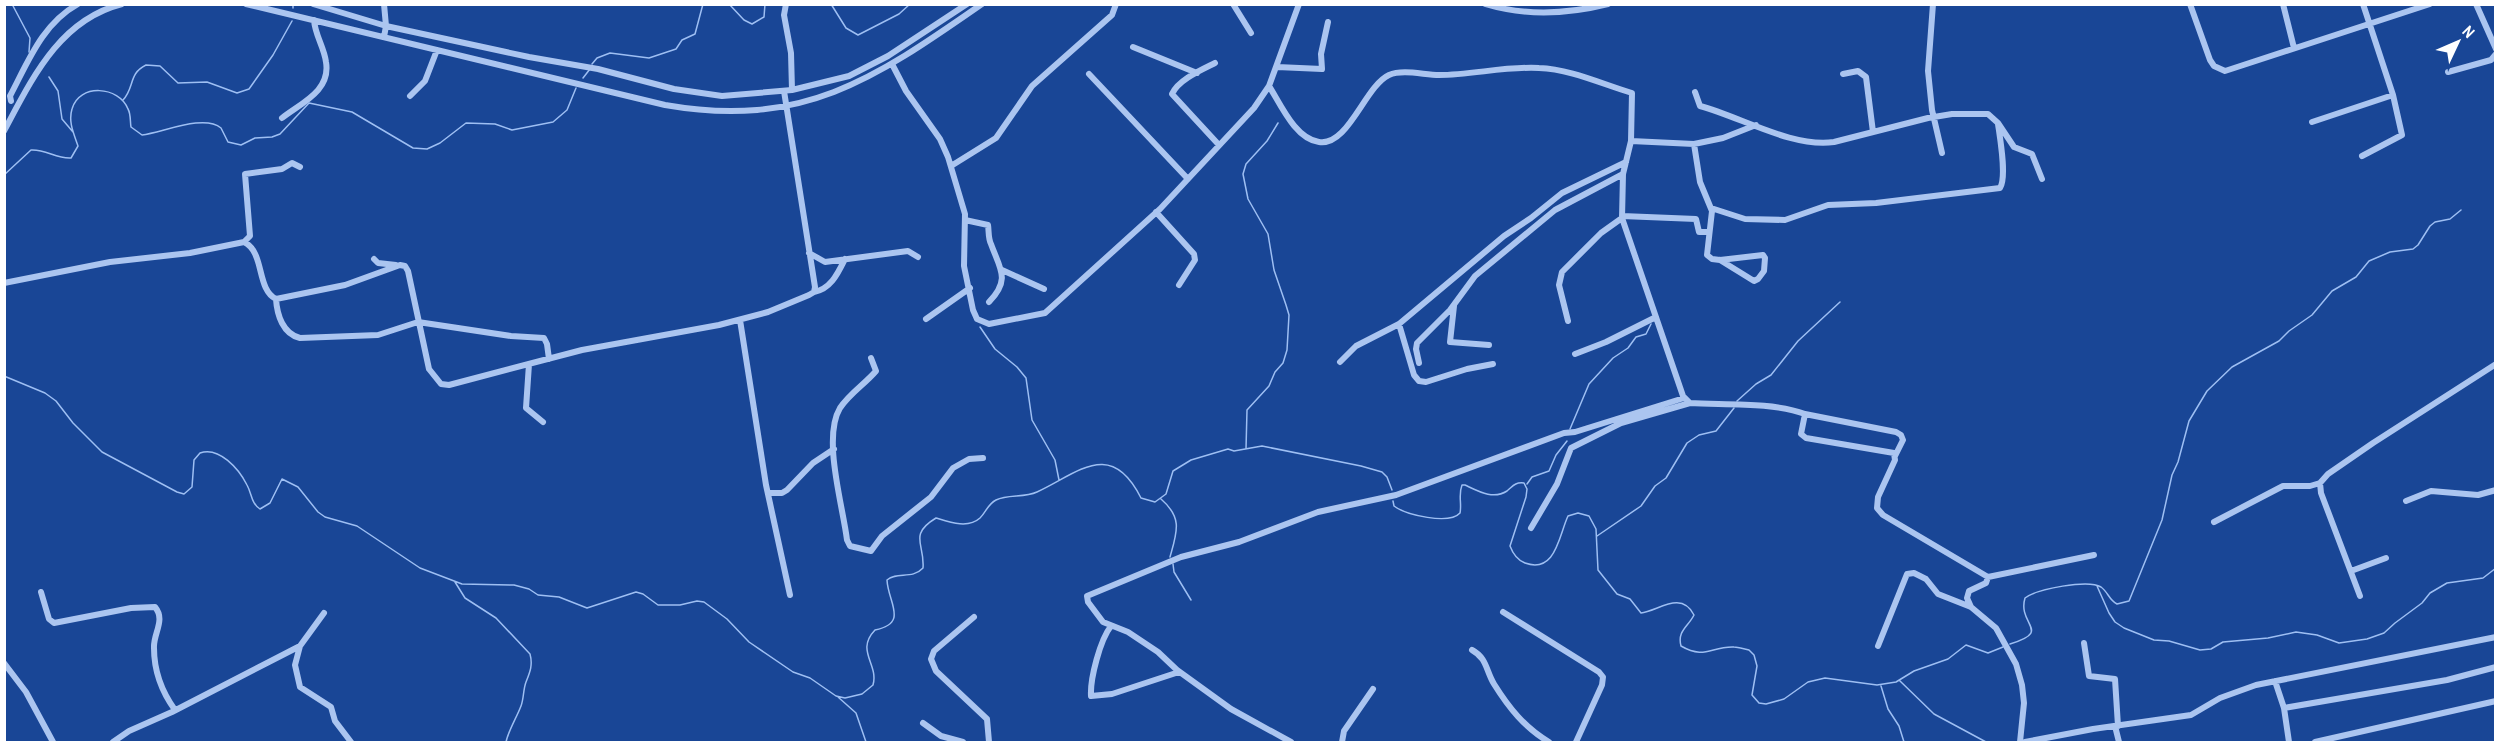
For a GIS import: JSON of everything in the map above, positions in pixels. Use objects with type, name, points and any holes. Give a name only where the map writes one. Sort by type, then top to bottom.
[{"type":"street","points":[[11,101],[10,96],[46,30],[58,17],[78,4]]},
{"type":"street","points":[[4,131],[47,56],[58,42],[87,19],[122,4]]},
{"type":"street","points":[[246,4],[360,33],[688,109],[735,112],[786,107],[848,87],[892,64],[982,4]]},
{"type":"street","points":[[313,4],[386,26],[598,69],[694,93],[730,96],[792,90],[825,83],[861,71],[967,4]]},
{"type":"street","points":[[384,4],[386,26],[384,37]]},
{"type":"street","points":[[786,4],[784,15],[791,54],[792,90]]},
{"type":"street","points":[[951,166],[996,138],[1029,89],[1112,15],[1116,4]]},
{"type":"street","points":[[1233,4],[1251,33]]},
{"type":"street","points":[[892,64],[910,98],[940,139],[951,166],[965,220],[964,266],[975,315],[985,324],[1039,315],[1049,310],[1156,212],[1254,108],[1269,86],[1299,4]]},
{"type":"street","points":[[1485,4],[1512,10],[1551,13],[1608,4]]},
{"type":"street","points":[[1933,4],[1928,71],[1934,117],[1942,153]]},
{"type":"street","points":[[2190,4],[2210,60],[2220,70],[2225,71],[2430,4]]},
{"type":"street","points":[[2283,4],[2294,48]]},
{"type":"street","points":[[2362,156],[2402,135],[2392,95],[2363,4]]},
{"type":"street","points":[[2476,4],[2496,49]]},
{"type":"street","points":[[282,118],[317,93],[324,82],[326,62],[316,36],[314,20]]},
{"type":"street","points":[[1276,67],[1322,69],[1321,54],[1328,22]]},
{"type":"street","points":[[1133,47],[1197,73]]},
{"type":"street","points":[[410,96],[425,81],[437,50]]},
{"type":"street","points":[[2448,72],[2491,60],[2496,54]]},
{"type":"street","points":[[1215,63],[1173,90],[1173,97],[1220,145]]},
{"type":"street","points":[[1269,86],[1302,133],[1318,142],[1325,142],[1342,132],[1380,82],[1389,75],[1551,69],[1632,93],[1631,141],[1623,174],[1622,217],[1684,398],[1690,403]]},
{"type":"street","points":[[1844,74],[1858,71],[1866,77],[1873,132]]},
{"type":"street","points":[[1089,74],[1188,178]]},
{"type":"street","points":[[784,91],[796,156],[814,292]]},
{"type":"street","points":[[1695,92],[1700,106],[1788,137],[1819,143],[1834,142],[1934,117],[1981,113],[1990,115],[2014,147],[2032,154],[2042,178]]},
{"type":"street","points":[[2312,122],[2392,95]]},
{"type":"street","points":[[11,101],[18,105]]},
{"type":"street","points":[[4,108],[11,101]]},
{"type":"street","points":[[1711,208],[1745,219],[1785,220],[1828,206],[2000,188],[2002,185],[1998,123]]},
{"type":"street","points":[[1631,141],[1694,144],[1723,138],[1757,125]]},
{"type":"street","points":[[1694,144],[1700,182],[1711,208],[1707,255],[1712,260],[1762,255],[1765,258],[1765,267],[1758,279],[1754,281],[1720,260]]},
{"type":"street","points":[[1340,362],[1356,346],[1399,324],[1497,242],[1562,193],[1626,162]]},
{"type":"street","points":[[4,284],[110,262],[190,253],[244,242],[250,236],[244,174],[282,169],[292,163],[300,167]]},
{"type":"street","points":[[1419,363],[1417,343],[1454,306],[1475,276],[1555,210],[1623,174]]},
{"type":"street","points":[[1156,212],[1194,254],[1195,260],[1183,275],[1179,285]]},
{"type":"street","points":[[1568,321],[1559,285],[1562,272],[1601,233],[1622,217],[1696,219],[1699,232],[1709,232]]},
{"type":"street","points":[[965,220],[985,222],[988,225],[991,246],[1002,270],[1000,288],[989,302]]},
{"type":"street","points":[[244,242],[252,248],[269,292],[276,299],[283,326],[293,337],[378,335],[418,322],[511,336],[544,338],[549,359]]},
{"type":"street","points":[[809,253],[825,262],[908,251],[918,256]]},
{"type":"street","points":[[374,259],[378,263],[405,266],[408,271],[429,369],[441,384],[460,383],[582,350],[688,332],[768,312],[820,291],[836,278],[845,260]]},
{"type":"street","points":[[276,299],[345,285],[397,265]]},
{"type":"street","points":[[1002,270],[1044,289]]},
{"type":"street","points":[[926,320],[970,288]]},
{"type":"street","points":[[1454,306],[1450,342],[1489,345]]},
{"type":"street","points":[[1575,354],[1606,342],[1656,317]]},
{"type":"street","points":[[740,320],[768,493],[790,595]]},
{"type":"street","points":[[1399,324],[1414,375],[1419,381],[1425,382],[1492,364]]},
{"type":"street","points":[[871,358],[876,371],[845,401],[835,419],[834,449],[847,540],[850,546],[867,551],[875,549],[882,536],[931,497],[953,468],[969,459],[983,458]]},
{"type":"street","points":[[529,364],[526,408],[543,422]]},
{"type":"street","points":[[2214,522],[2283,486],[2310,486],[2320,483],[2328,474],[2373,443],[2496,364]]},
{"type":"street","points":[[1291,742],[1241,715],[1179,672],[1158,652],[1128,632],[1099,619],[1087,596],[1165,563],[1239,542],[1318,512],[1396,495],[1564,433],[1575,432],[1684,398]]},
{"type":"street","points":[[1531,528],[1557,484],[1571,448],[1615,425],[1690,403],[1743,404],[1793,409],[1805,414],[1896,432],[1901,435],[1903,440],[1878,497],[1877,508],[1988,577],[2094,555]]},
{"type":"street","points":[[1805,414],[1801,434],[1806,438],[1836,445],[1890,451],[1895,456]]},
{"type":"street","points":[[768,493],[782,493],[787,490],[813,463],[834,449]]},
{"type":"street","points":[[2320,483],[2321,493],[2360,596]]},
{"type":"street","points":[[2406,501],[2431,491],[2478,495],[2496,490]]},
{"type":"street","points":[[2351,572],[2386,558]]},
{"type":"street","points":[[1878,646],[1907,574],[1920,575],[1938,594],[1971,607],[1996,628],[2016,664],[2024,703],[2023,742],[2191,715],[2227,695],[2256,685],[2496,637]]},
{"type":"street","points":[[1971,607],[1967,598],[1969,591],[1986,584],[1988,577]]},
{"type":"street","points":[[41,592],[49,619],[54,623],[131,608],[155,607],[160,615],[160,621],[153,647],[163,691],[175,710]]},
{"type":"street","points":[[1503,612],[1601,674],[1602,685],[1576,742]]},
{"type":"street","points":[[324,613],[300,646],[295,665],[300,687],[332,707],[334,721],[351,742]]},
{"type":"street","points":[[974,617],[934,651],[931,659],[936,671],[987,719],[989,742]]},
{"type":"street","points":[[1111,626],[1103,641],[1091,696],[1112,694],[1179,672]]},
{"type":"street","points":[[2084,643],[2089,676],[2115,679],[2119,742]]},
{"type":"street","points":[[113,742],[129,731],[300,646]]},
{"type":"street","points":[[1472,650],[1485,662],[1493,683],[1513,712],[1531,732],[1549,742]]},
{"type":"street","points":[[4,663],[26,692],[52,742]]},
{"type":"street","points":[[2284,708],[2447,680],[2496,668]]},
{"type":"street","points":[[2275,681],[2284,708],[2289,742]]},
{"type":"street","points":[[1342,742],[1342,735],[1373,689]]},
{"type":"street","points":[[2315,742],[2496,701]]},
{"type":"street","points":[[923,723],[941,736],[963,742]]},
{"type":"waterway","points":[[12,4],[30,38],[29,52]]},
{"type":"waterway","points":[[592,64],[597,58],[610,53],[649,58],[676,49],[682,40],[695,34],[703,4]]},
{"type":"waterway","points":[[729,4],[744,20],[752,24],[764,17],[765,4]]},
{"type":"waterway","points":[[831,4],[846,28],[858,35],[899,14],[910,4]]},
{"type":"waterway","points":[[123,100],[136,72],[146,65],[160,66],[178,83],[207,82],[237,93],[249,89],[273,55],[292,21]]},
{"type":"waterway","points":[[583,78],[590,69]]},
{"type":"waterway","points":[[49,77],[58,91],[62,119],[73,132]]},
{"type":"waterway","points":[[4,175],[31,150],[71,158],[78,146],[71,123],[72,109],[82,95],[90,92],[108,92],[123,101],[129,111],[131,127],[142,135],[183,125],[205,123],[221,128],[228,142],[241,145],[255,138],[280,134],[309,103],[352,112],[413,148],[427,149],[440,143],[466,123],[495,124],[512,130],[553,122],[567,110],[576,88]]},
{"type":"waterway","points":[[1246,449],[1247,410],[1269,386],[1275,372],[1283,363],[1287,350],[1289,315],[1274,270],[1268,234],[1248,199],[1243,174],[1246,164],[1267,141],[1278,123]]},
{"type":"waterway","points":[[2010,644],[2023,639],[2032,631],[2025,615],[2025,598],[2040,591],[2063,586],[2094,585],[2101,587],[2117,604],[2129,601],[2162,520],[2172,475],[2178,462],[2189,421],[2207,391],[2232,367],[2279,341],[2312,315],[2332,291],[2356,277],[2369,261],[2390,252],[2413,249],[2430,226],[2435,222],[2450,219],[2461,210]]},
{"type":"waterway","points":[[1737,401],[1756,384],[1771,375],[1798,341],[1840,302]]},
{"type":"waterway","points":[[1570,429],[1589,384],[1613,358],[1628,348],[1636,337],[1646,334],[1651,324]]},
{"type":"waterway","points":[[980,327],[995,349],[1017,367],[1026,378],[1032,420],[1055,460],[1059,480]]},
{"type":"waterway","points":[[4,376],[45,393],[56,401],[73,423],[102,452],[177,492],[184,494],[192,487],[194,460],[200,453],[214,453],[228,460],[239,472],[255,504],[260,509],[270,503],[282,479],[298,487],[318,512],[325,517],[357,526],[420,568],[462,584],[514,585],[529,589],[538,595],[559,597],[587,608],[636,592],[643,594],[658,605],[704,602],[727,619],[749,642],[793,672],[810,678],[836,696],[845,698],[862,694],[873,685],[873,670],[867,644],[875,630],[885,627],[894,617],[887,580],[895,576],[914,574],[923,568],[920,535],[927,524],[936,518],[958,524],[970,523],[980,518],[996,500],[1032,494],[1093,465],[1106,465],[1118,469],[1130,480],[1141,498],[1155,502],[1166,494],[1173,471],[1191,460],[1228,449],[1234,451],[1262,446],[1382,472],[1387,477],[1392,490]]},
{"type":"waterway","points":[[1597,536],[1641,506],[1655,486],[1666,478],[1687,443],[1699,435],[1716,431],[1734,408]]},
{"type":"waterway","points":[[1527,484],[1532,477],[1549,471],[1556,455],[1567,441]]},
{"type":"waterway","points":[[1393,501],[1394,506],[1408,513],[1447,518],[1460,513],[1462,485],[1486,494],[1496,495],[1502,494],[1516,484],[1524,483],[1527,489],[1526,497],[1510,546],[1520,560],[1535,565],[1544,563],[1555,551],[1568,516],[1578,513],[1589,516],[1596,529],[1598,570],[1617,594],[1630,599],[1641,613],[1676,603],[1689,608],[1694,615],[1682,633],[1680,641],[1681,646],[1689,650],[1702,652],[1726,647],[1749,650],[1754,655],[1757,666],[1752,695],[1759,703],[1766,704],[1784,699],[1808,682],[1825,678],[1877,685],[1896,682],[1914,671],[1948,659],[1966,645],[1988,653],[2003,647]]},
{"type":"waterway","points":[[1161,499],[1173,513],[1175,519],[1176,533],[1170,557]]},
{"type":"waterway","points":[[1173,564],[1174,572],[1191,600]]},
{"type":"waterway","points":[[2097,586],[2109,613],[2115,622],[2124,628],[2154,640],[2169,641],[2200,650],[2211,649],[2223,642],[2268,638],[2296,632],[2317,635],[2339,643],[2367,639],[2384,633],[2422,603],[2430,593],[2447,583],[2483,578],[2496,568]]},
{"type":"waterway","points":[[455,582],[465,598],[496,618],[530,654],[531,668],[522,703],[506,742]]},
{"type":"waterway","points":[[1900,681],[1934,714],[1986,742]]},
{"type":"waterway","points":[[1881,686],[1888,709],[1899,726],[1904,742]]},
{"type":"waterway","points":[[838,697],[856,713],[866,742]]}]
